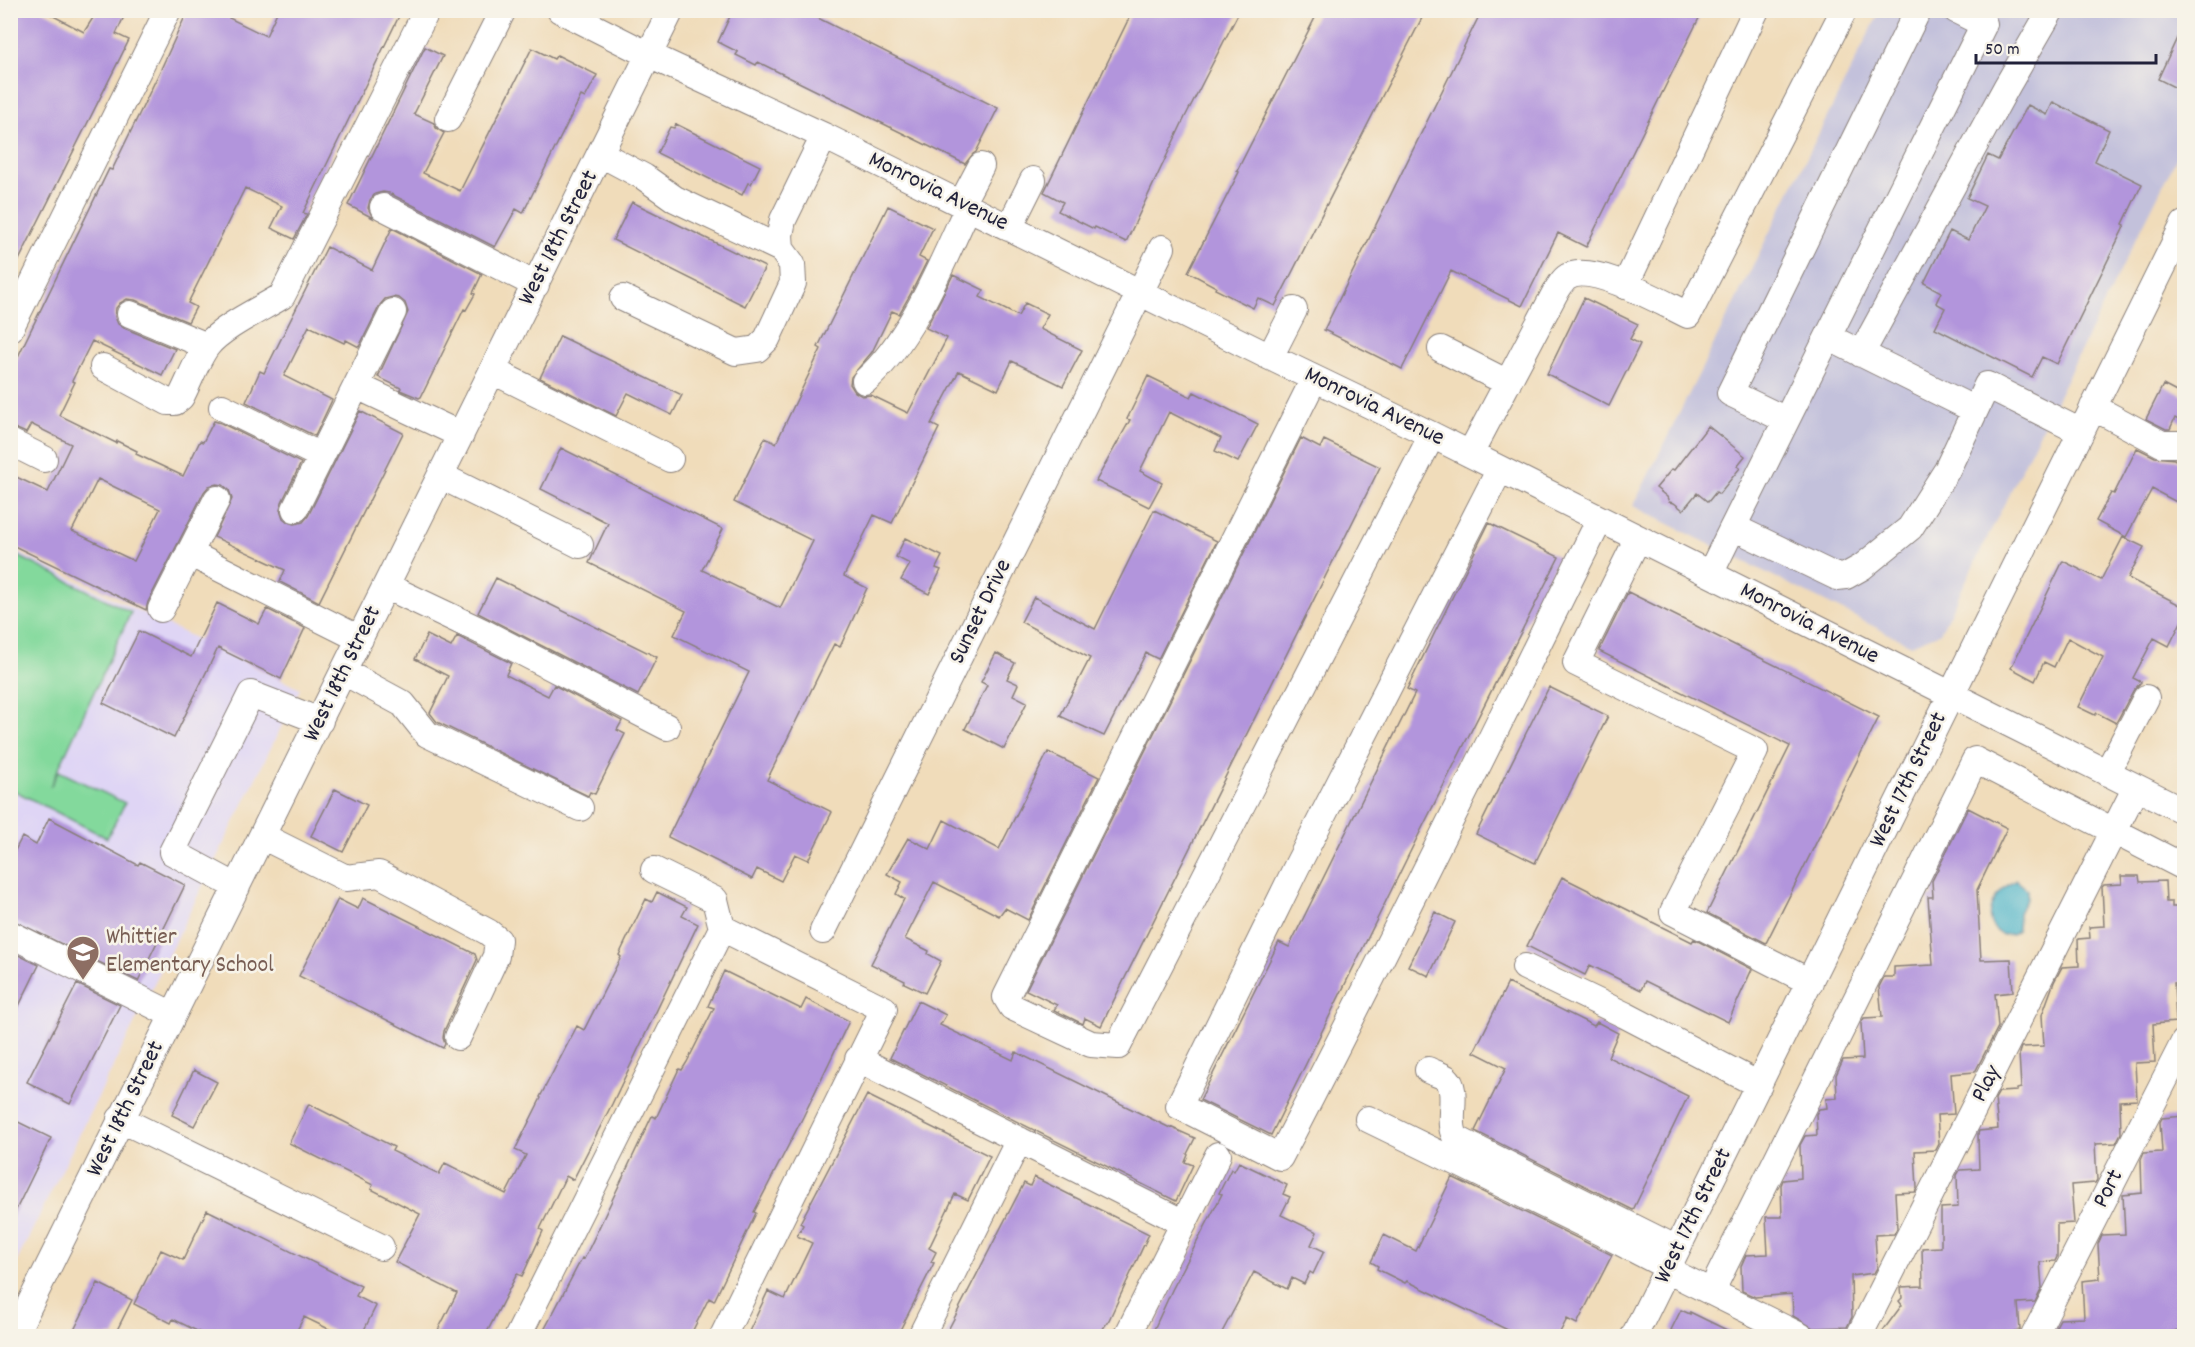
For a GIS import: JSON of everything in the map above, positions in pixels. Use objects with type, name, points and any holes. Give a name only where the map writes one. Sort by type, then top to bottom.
[{"type":"street","points":[[10,329],[168,10]]},
{"type":"street","points":[[103,367],[168,402],[175,402],[181,397],[207,346],[236,322],[251,316],[282,296],[427,10]]},
{"type":"street","points":[[448,119],[503,10]]},
{"type":"street","name":"Monrovia Avenue","points":[[560,10],[649,55],[824,136],[1139,293],[1432,435],[2184,811]]},
{"type":"street","name":"West 18th Street","points":[[14,1336],[672,10]]},
{"type":"street","points":[[1625,286],[1756,10]]},
{"type":"street","points":[[1470,454],[1555,294],[1566,278],[1580,273],[1595,275],[1689,315],[1844,10]]},
{"type":"street","points":[[1786,420],[1730,393],[1918,10]]},
{"type":"street","points":[[1710,574],[1984,24],[1956,10]]},
{"type":"street","points":[[1861,354],[2051,10]]},
{"type":"street","points":[[781,249],[783,220],[824,136]]},
{"type":"street","points":[[601,154],[644,177],[675,198],[781,249],[792,264],[793,283],[766,339],[757,349],[736,352],[623,298]]},
{"type":"street","points":[[865,381],[888,359],[914,316],[981,166]]},
{"type":"street","points":[[1009,228],[1033,180]]},
{"type":"street","points":[[383,207],[536,285]]},
{"type":"street","name":"West 17th Street","points":[[1634,1336],[2093,407],[2183,232]]},
{"type":"street","name":"Sunset Drive","points":[[823,931],[1162,248]]},
{"type":"street","points":[[1270,357],[1294,310]]},
{"type":"street","points":[[295,509],[393,312]]},
{"type":"street","points":[[130,314],[207,346]]},
{"type":"street","points":[[1828,337],[1975,410]]},
{"type":"street","points":[[1441,349],[1508,383]]},
{"type":"street","points":[[493,371],[670,459]]},
{"type":"street","points":[[1314,379],[1006,997],[1012,1007],[1090,1044],[1118,1046],[1432,435]]},
{"type":"street","points":[[1733,527],[1837,578],[1846,576],[1884,550],[1910,528],[1947,470],[1987,385],[2081,432]]},
{"type":"street","points":[[357,386],[461,435]]},
{"type":"street","points":[[222,407],[321,456]]},
{"type":"street","points":[[2093,407],[2162,444],[2184,444]]},
{"type":"street","points":[[10,442],[44,459]]},
{"type":"street","points":[[1500,469],[1297,866],[1179,1106],[1270,1152],[1280,1157],[1600,519]]},
{"type":"street","points":[[441,476],[580,544]]},
{"type":"street","points":[[161,609],[217,498]]},
{"type":"street","points":[[1638,538],[1576,663],[1755,751],[1673,912],[1810,981]]},
{"type":"street","points":[[189,553],[360,639]]},
{"type":"street","points":[[386,586],[483,632],[667,727]]},
{"type":"street","points":[[344,672],[404,704],[427,734],[580,808]]},
{"type":"street","points":[[237,887],[172,852],[251,694],[320,721]]},
{"type":"street","points":[[2107,773],[2146,698]]},
{"type":"street","points":[[1711,1292],[1975,760],[2184,867]]},
{"type":"street","name":"Play","points":[[1859,1336],[2136,787]]},
{"type":"street","points":[[262,836],[346,878],[355,879],[379,874],[488,932],[498,940],[496,956],[458,1037]]},
{"type":"street","points":[[518,1336],[722,928],[715,900],[654,870]]},
{"type":"street","points":[[722,928],[884,1009],[723,1336]]},
{"type":"street","points":[[10,934],[173,1015]]},
{"type":"street","points":[[1525,967],[1625,1015],[1759,1085]]},
{"type":"street","name":"Port","points":[[2034,1336],[2184,1042]]},
{"type":"street","points":[[858,1059],[1184,1223]]},
{"type":"street","points":[[1428,1070],[1446,1078],[1452,1086],[1452,1130],[1457,1139],[1671,1262],[1711,1292],[1800,1336]]},
{"type":"street","points":[[120,1119],[381,1247]]},
{"type":"street","points":[[1368,1119],[1606,1235],[1671,1262]]},
{"type":"street","points":[[921,1336],[1019,1140]]},
{"type":"street","points":[[1127,1336],[1218,1155]]},
{"type":"shaded area","points":[[1880,11],[2184,11],[2184,143],[1940,633],[1911,645],[1633,506]]},
{"type":"shaded area","name":"Whittier Elementary School","points":[[11,549],[300,689],[11,1273]]},
{"type":"green space","points":[[10,552],[131,612],[50,787],[59,771],[125,803],[107,838],[11,789]]},
{"type":"water","points":[[2016,880],[2027,889],[2027,897],[2019,913],[2018,930],[2012,934],[2003,935],[1990,922],[1991,906],[2002,891]]},
{"type":"building","points":[[10,10],[42,10],[84,32],[98,10],[127,10],[116,34],[129,40],[10,278]]},
{"type":"building","points":[[188,10],[233,10],[229,18],[266,36],[278,10],[402,10],[303,213],[307,214],[294,239],[271,228],[282,206],[245,188],[188,303],[196,307],[188,322],[135,300],[127,299],[116,308],[115,317],[118,324],[175,349],[162,375],[92,341],[72,381],[75,382],[59,415],[116,443],[117,441],[137,451],[136,454],[183,476],[200,441],[203,442],[214,421],[221,423],[301,463],[280,509],[283,518],[295,524],[303,522],[308,516],[360,411],[403,433],[319,602],[280,582],[285,570],[214,537],[232,499],[229,490],[223,485],[209,486],[204,492],[146,610],[10,544],[10,474],[48,492],[71,444],[31,424],[26,433],[10,426],[10,373],[109,169],[112,170]],"holes":[[[98,479],[160,509],[134,561],[72,531]]]},
{"type":"building","points":[[733,10],[802,10],[998,108],[976,152],[965,164],[758,62],[756,65],[736,55],[738,52],[718,42]]},
{"type":"building","points":[[1133,10],[1240,10],[1185,117],[1126,242],[1058,211],[1063,202],[1044,192]]},
{"type":"building","points":[[1319,10],[1426,10],[1275,306],[1258,298],[1253,308],[1188,272]]},
{"type":"building","points":[[1482,10],[1703,10],[1586,247],[1558,233],[1522,306],[1451,271],[1402,369],[1324,330]]},
{"type":"building","points":[[2184,23],[2184,92],[2158,79]]},
{"type":"building","points":[[425,47],[443,56],[414,114],[434,123],[436,128],[444,133],[423,173],[460,191],[532,48],[554,59],[557,55],[597,75],[585,98],[581,96],[523,213],[516,209],[495,247],[389,193],[375,194],[370,200],[368,208],[373,218],[348,205]]},
{"type":"building","points":[[2053,102],[2109,130],[2095,161],[2142,184],[2123,224],[2125,225],[2057,364],[2042,357],[2032,377],[1935,328],[1945,308],[1936,303],[1941,292],[1924,283],[1950,231],[1968,240],[1985,206],[1967,198],[1988,155],[1998,160],[2028,105],[2047,115]]},
{"type":"building","points":[[676,124],[760,166],[751,184],[748,183],[742,195],[657,153],[670,127],[674,128]]},
{"type":"building","points":[[632,202],[765,267],[745,306],[613,240]]},
{"type":"building","points":[[888,206],[933,228],[919,257],[927,261],[911,293],[899,314],[892,311],[872,352],[851,377],[850,384],[855,392],[862,396],[871,395],[908,413],[947,338],[926,328],[953,275],[984,290],[980,297],[1018,316],[1025,303],[1048,314],[1040,329],[1082,350],[1063,386],[1012,361],[998,390],[959,371],[931,424],[939,428],[892,523],[874,515],[844,576],[867,588],[840,647],[834,644],[767,780],[832,812],[808,860],[795,854],[781,881],[757,869],[752,879],[668,837],[749,672],[674,635],[686,611],[589,563],[608,523],[541,489],[561,448],[723,529],[702,570],[780,608],[813,541],[734,502],[765,438],[776,443],[821,349],[818,347]]},
{"type":"building","points":[[392,228],[482,274],[473,293],[475,294],[466,310],[464,309],[421,397],[400,390],[401,388],[378,377],[408,312],[405,303],[393,297],[385,299],[380,305],[359,347],[346,340],[344,343],[309,326],[284,376],[332,400],[315,436],[246,402],[260,371],[264,373],[327,247],[372,270]]},
{"type":"building","points":[[1584,298],[1638,324],[1630,339],[1640,344],[1609,406],[1547,374]]},
{"type":"building","points":[[560,336],[682,395],[672,415],[628,393],[616,416],[540,378]]},
{"type":"building","points":[[1148,376],[1191,397],[1194,392],[1258,424],[1238,462],[1215,451],[1221,438],[1169,412],[1140,471],[1162,483],[1149,507],[1096,481],[1130,420],[1127,419]]},
{"type":"building","points":[[2163,385],[2184,396],[2184,423],[2175,418],[2170,429],[2146,419]]},
{"type":"building","points":[[1708,426],[1745,456],[1737,466],[1740,468],[1719,494],[1716,492],[1708,502],[1697,493],[1683,510],[1669,502],[1667,497],[1656,488],[1672,469],[1674,470]]},
{"type":"building","points":[[1301,438],[1320,448],[1324,440],[1380,467],[1101,1026],[1085,1018],[1083,1024],[1054,1010],[1057,1005],[1026,990]]},
{"type":"building","points":[[2137,448],[2155,457],[2174,459],[2184,465],[2184,506],[2152,489],[2126,537],[2096,521],[2111,493],[2114,494]]},
{"type":"building","points":[[1154,510],[1217,541],[1158,659],[1146,653],[1104,736],[1060,716],[1090,658],[1021,622],[1034,597],[1095,629]]},
{"type":"building","points":[[1489,523],[1559,557],[1271,1135],[1200,1100],[1279,942],[1289,947],[1415,693],[1407,689]]},
{"type":"building","points":[[2123,537],[2144,547],[2128,578],[2184,607],[2184,616],[2169,646],[2154,638],[2133,678],[2141,682],[2133,691],[2116,723],[2097,713],[2095,715],[2078,707],[2103,657],[2068,638],[2054,667],[2044,662],[2035,681],[2011,668],[2063,561],[2101,580]]},
{"type":"building","points":[[905,538],[942,556],[936,568],[941,570],[929,594],[901,580],[910,564],[896,557]]},
{"type":"building","points":[[496,578],[657,657],[638,695],[478,613]]},
{"type":"building","points":[[1628,592],[1879,717],[1766,943],[1707,913],[1790,746],[1599,651]]},
{"type":"building","points":[[217,603],[259,624],[267,609],[305,628],[281,679],[218,648],[174,738],[103,703],[139,631],[191,657]]},
{"type":"building","points":[[427,635],[451,647],[457,636],[511,663],[506,675],[548,696],[554,685],[622,721],[617,730],[625,734],[595,794],[590,792],[588,796],[437,722],[430,713],[448,676],[415,659]]},
{"type":"building","points":[[996,653],[1015,663],[1007,679],[1018,684],[1013,695],[1027,702],[1004,749],[965,729],[987,685],[981,682]]},
{"type":"building","points":[[1549,687],[1608,716],[1535,863],[1476,834]]},
{"type":"building","points":[[1048,752],[1099,777],[1028,920],[1005,908],[999,916],[934,882],[905,939],[929,951],[928,954],[941,961],[925,993],[871,964],[904,899],[896,894],[902,882],[887,874],[908,838],[930,849],[944,820],[999,849]]},
{"type":"building","points":[[335,789],[367,805],[343,852],[311,836]]},
{"type":"building","points":[[1968,808],[2007,828],[1977,890],[1981,960],[2011,959],[2013,992],[1995,994],[1998,1027],[1975,1072],[1951,1074],[1954,1114],[1937,1115],[1939,1144],[1936,1150],[1915,1151],[1917,1188],[1915,1192],[1895,1193],[1897,1228],[1894,1234],[1875,1235],[1877,1268],[1874,1273],[1851,1276],[1852,1317],[1847,1327],[1813,1328],[1793,1316],[1792,1294],[1755,1297],[1742,1291],[1741,1266],[1746,1255],[1768,1254],[1766,1217],[1782,1217],[1781,1185],[1783,1180],[1801,1178],[1800,1145],[1805,1136],[1817,1135],[1816,1114],[1819,1109],[1827,1108],[1826,1099],[1837,1098],[1836,1075],[1843,1060],[1863,1059],[1861,1023],[1864,1018],[1882,1017],[1879,987],[1884,977],[1894,977],[1894,967],[1933,965],[1928,897],[1933,897],[1932,881]]},
{"type":"building","points":[[49,818],[138,865],[140,862],[185,885],[138,981],[10,919],[10,860],[22,837],[36,845]]},
{"type":"building","points":[[2121,876],[2139,876],[2140,882],[2165,881],[2166,902],[2172,902],[2172,907],[2184,907],[2184,982],[2174,983],[2176,1022],[2153,1024],[2155,1062],[2135,1063],[2137,1100],[2120,1101],[2121,1133],[2116,1143],[2095,1144],[2097,1180],[2095,1183],[2071,1185],[2074,1223],[2057,1224],[2057,1257],[2055,1261],[2040,1262],[2042,1288],[2035,1302],[2018,1303],[2020,1330],[2014,1331],[2015,1336],[1879,1336],[1902,1305],[1899,1301],[1902,1298],[1901,1287],[1923,1286],[1922,1248],[1941,1247],[1941,1208],[1958,1207],[1957,1175],[1960,1170],[1979,1169],[1979,1131],[1998,1129],[1995,1099],[1999,1092],[2017,1091],[2021,1088],[2019,1053],[2021,1047],[2044,1046],[2042,1015],[2054,982],[2062,967],[2079,966],[2078,939],[2090,938],[2089,927],[2104,926],[2102,887],[2122,884]]},
{"type":"building","points":[[1562,877],[1692,942],[1694,939],[1752,969],[1728,1022],[1645,981],[1641,990],[1590,965],[1585,975],[1527,946]]},
{"type":"building","points":[[657,892],[687,907],[682,916],[698,924],[612,1104],[573,1180],[566,1176],[540,1229],[543,1231],[522,1276],[517,1274],[485,1336],[435,1336],[457,1293],[395,1262],[420,1214],[371,1189],[373,1185],[289,1143],[309,1104],[394,1147],[392,1151],[439,1174],[445,1163],[506,1194],[526,1155],[515,1150],[540,1097],[577,1026],[584,1030],[621,957],[619,955],[646,899],[652,902]]},
{"type":"building","points":[[363,898],[475,954],[477,960],[444,1031],[443,1048],[299,976],[338,899],[358,909]]},
{"type":"building","points":[[1435,912],[1455,922],[1429,976],[1408,966]]},
{"type":"building","name":"Whittier Elementary School","points":[[10,951],[39,965],[10,1024]]},
{"type":"building","points":[[724,971],[801,1009],[806,999],[849,1021],[754,1212],[756,1213],[714,1301],[709,1298],[690,1336],[541,1336],[582,1258],[584,1259],[652,1116],[656,1118],[679,1069],[682,1070],[687,1062],[714,1008],[708,1006]]},
{"type":"building","points":[[1508,983],[1594,1026],[1597,1022],[1618,1033],[1608,1057],[1688,1096],[1633,1210],[1475,1131],[1506,1068],[1474,1052]]},
{"type":"building","name":"Whittier Elementary School","points":[[77,984],[120,1005],[70,1104],[27,1082]]},
{"type":"building","points":[[918,1001],[946,1015],[940,1025],[1013,1060],[1016,1052],[1170,1128],[1195,1138],[1185,1162],[1193,1165],[1176,1201],[890,1058]]},
{"type":"building","points":[[194,1070],[217,1082],[194,1126],[172,1115]]},
{"type":"building","points":[[867,1095],[990,1156],[968,1200],[955,1194],[929,1248],[936,1252],[931,1262],[934,1263],[897,1336],[747,1336],[768,1291],[785,1299],[812,1243],[797,1236],[803,1225],[800,1223]]},
{"type":"building","points":[[2184,1116],[2184,1331],[2124,1334],[2124,1336],[2051,1336],[2060,1319],[2084,1318],[2082,1281],[2100,1279],[2098,1244],[2102,1235],[2125,1234],[2123,1195],[2142,1193],[2141,1160],[2144,1153],[2162,1152],[2160,1122],[2162,1118]]},
{"type":"building","points":[[10,1118],[51,1138],[10,1222]]},
{"type":"building","points":[[1239,1162],[1287,1185],[1283,1194],[1290,1197],[1281,1215],[1317,1232],[1311,1245],[1324,1251],[1313,1274],[1310,1272],[1304,1284],[1292,1278],[1287,1289],[1254,1272],[1220,1336],[1151,1336],[1222,1194],[1219,1193],[1231,1169],[1234,1171]]},
{"type":"building","points":[[1034,1177],[1149,1234],[1109,1320],[1098,1336],[945,1336],[1024,1183],[1030,1186]]},
{"type":"building","points":[[1452,1177],[1612,1255],[1577,1324],[1567,1319],[1558,1336],[1520,1336],[1407,1281],[1405,1283],[1377,1269],[1378,1266],[1371,1262],[1384,1235],[1416,1251]]},
{"type":"building","points":[[207,1210],[361,1286],[356,1296],[376,1306],[361,1336],[343,1336],[304,1317],[294,1336],[207,1336],[173,1319],[171,1323],[134,1304],[161,1250],[183,1260]]},
{"type":"building","points":[[98,1283],[132,1300],[114,1336],[71,1336]]},
{"type":"building","points":[[1681,1310],[1690,1314],[1690,1312],[1739,1336],[1684,1336],[1671,1330]]},
{"type":"place","name":"Whittier Elementary School","points":[[83,981]]}]
